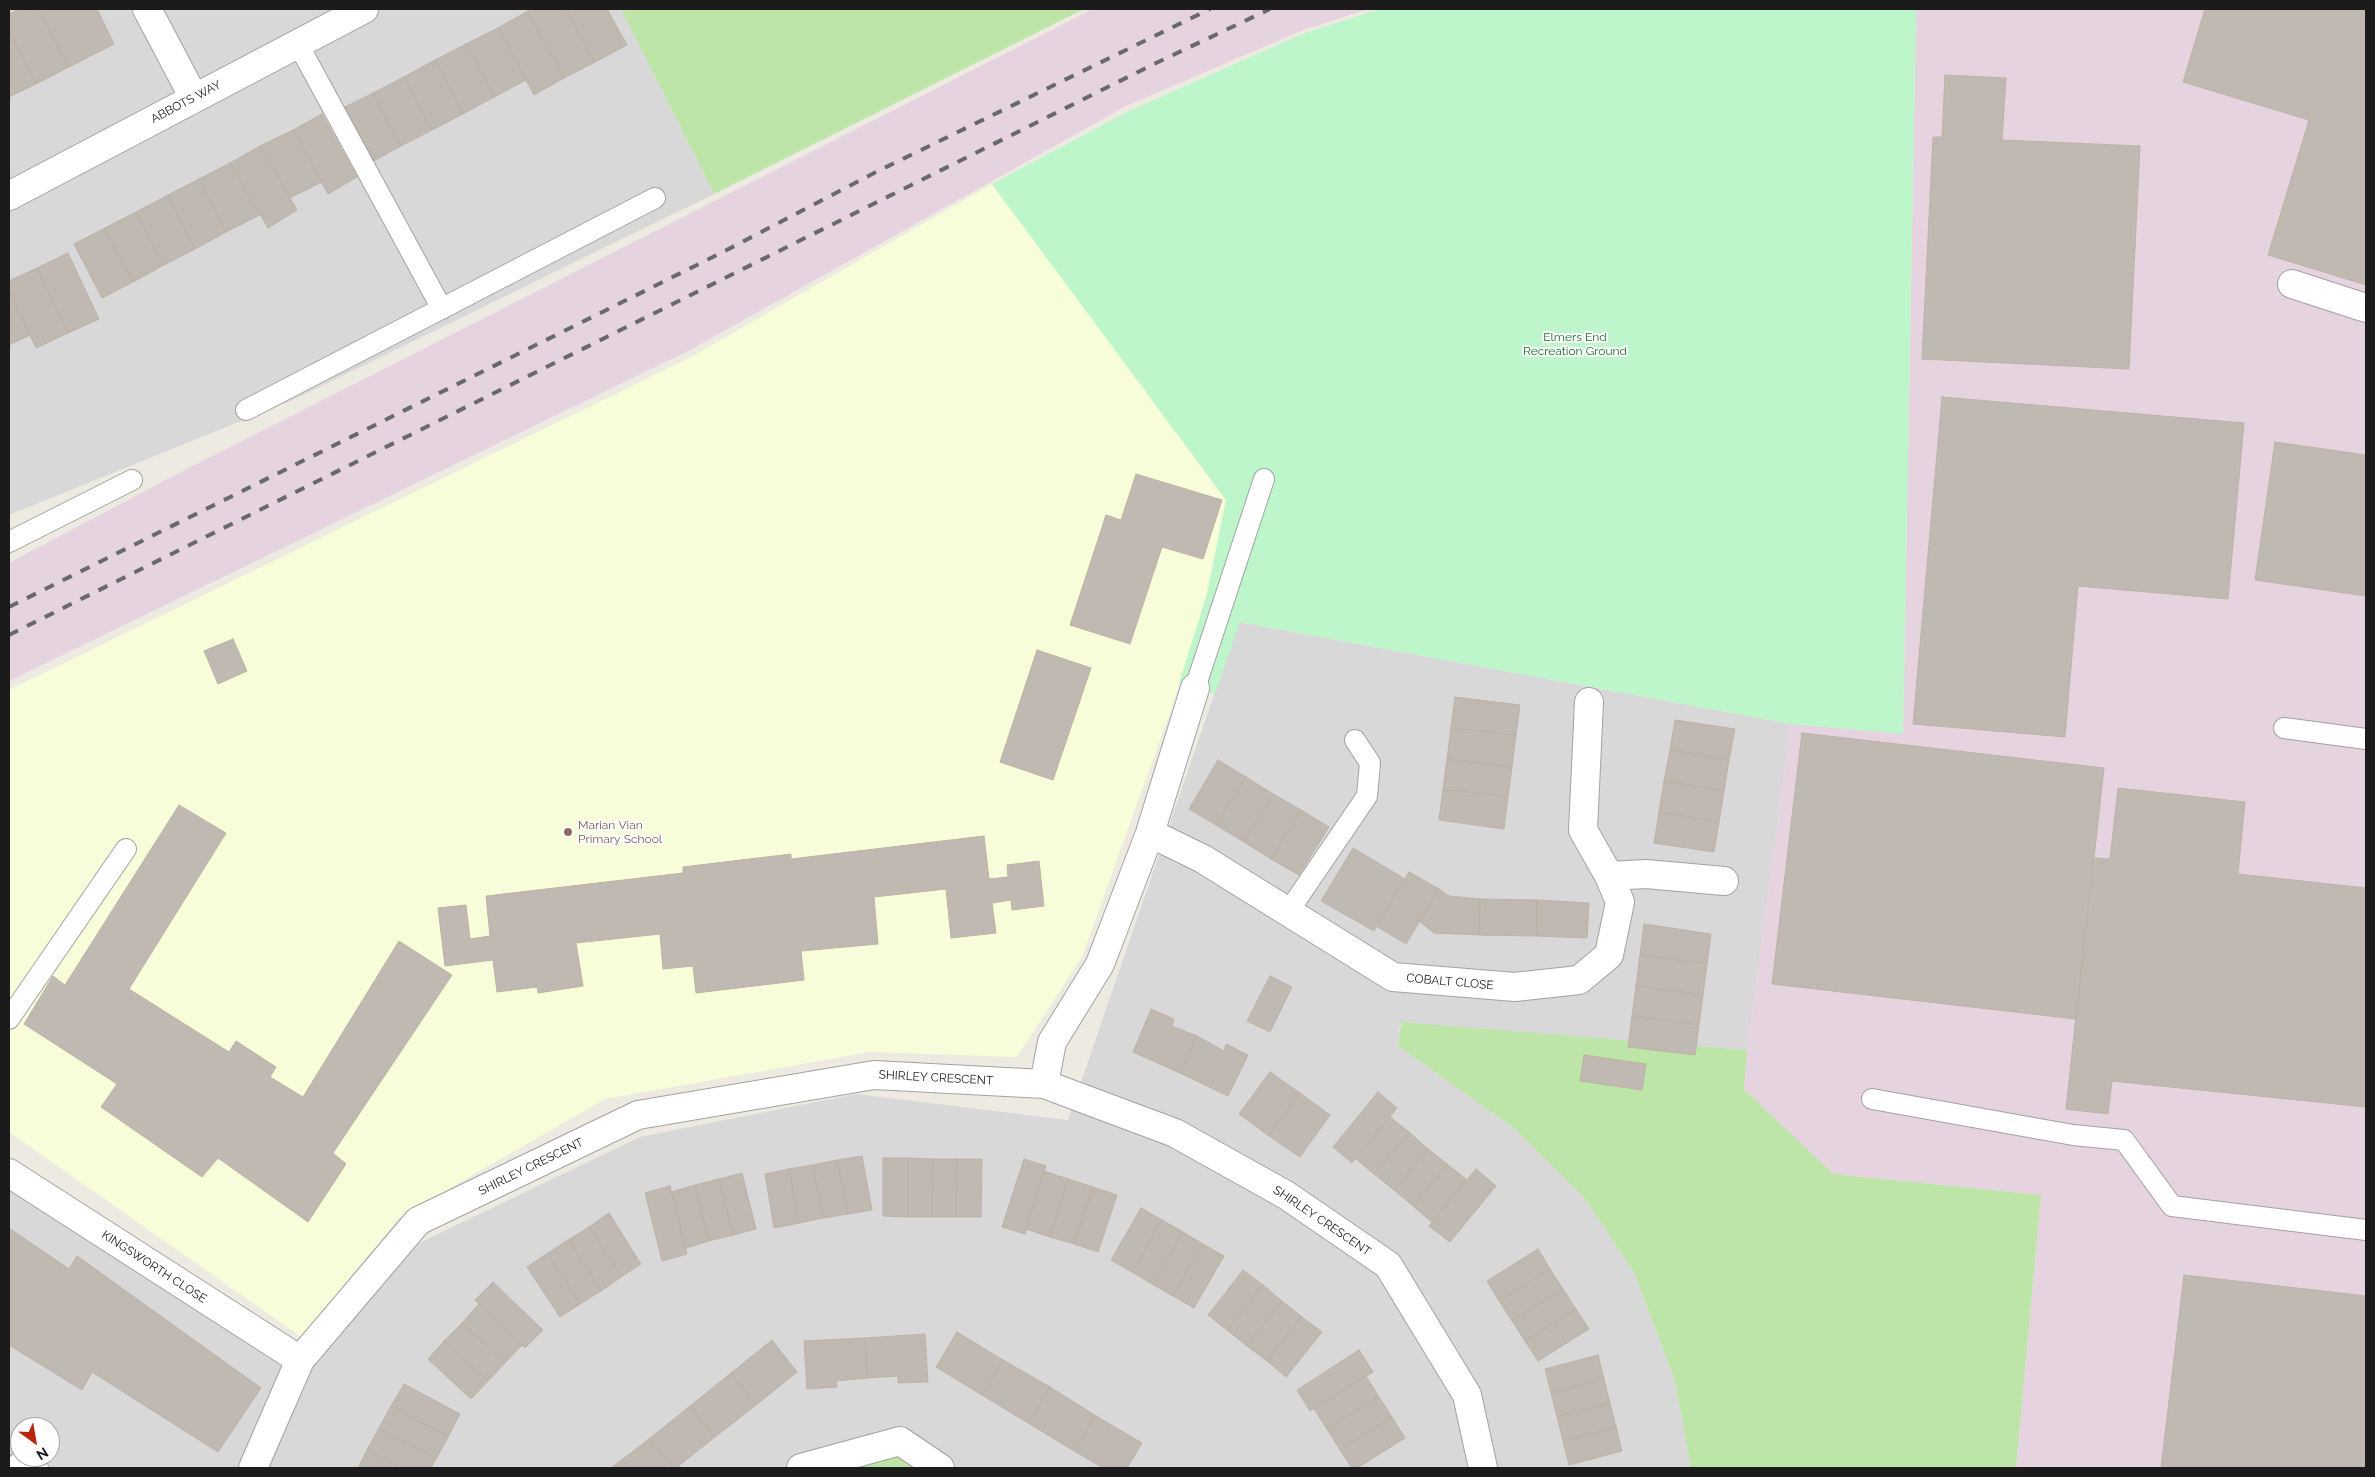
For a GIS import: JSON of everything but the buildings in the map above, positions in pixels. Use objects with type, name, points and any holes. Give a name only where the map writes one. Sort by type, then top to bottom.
[{"type":"street","points":[[147,9],[194,98]]},
{"type":"street","name":"ABBOTS WAY","points":[[9,196],[364,9]]},
{"type":"street","points":[[2292,284],[2366,308]]},
{"type":"street","points":[[1044,1084],[1052,1042],[1100,964],[1150,834],[1195,688]]},
{"type":"street","name":"COBALT CLOSE","points":[[1150,834],[1203,859],[1393,977],[1524,986],[1579,980],[1608,955],[1620,902],[1609,876],[1583,830],[1589,702]]},
{"type":"street","points":[[1609,876],[1646,874],[1724,881]]},
{"type":"street","name":"SHIRLEY CRESCENT","points":[[253,1468],[300,1360],[418,1221],[638,1115],[874,1075],[1044,1084],[1175,1133],[1286,1195],[1388,1265],[1468,1395],[1482,1468]]},
{"type":"street","name":"KINGSWORTH CLOSE","points":[[9,1174],[300,1360]]},
{"type":"street","points":[[801,1468],[900,1442],[940,1468]]},
{"type":"lane","points":[[298,44],[442,309]]},
{"type":"lane","points":[[246,410],[655,198]]},
{"type":"lane","points":[[1195,688],[1264,479]]},
{"type":"lane","points":[[9,542],[132,480]]},
{"type":"lane","points":[[2284,728],[2366,739]]},
{"type":"lane","points":[[1288,912],[1368,796],[1370,763],[1355,740]]},
{"type":"lane","points":[[9,1019],[126,849]]},
{"type":"lane","points":[[1872,1100],[2072,1135],[2124,1140],[2172,1206],[2366,1230]]},
{"type":"shaded area","points":[[9,9],[621,9],[714,194],[293,400],[9,515]]},
{"type":"shaded area","points":[[1093,9],[1368,9],[1303,30],[1126,106],[688,351],[9,681],[9,563],[181,472]]},
{"type":"shaded area","points":[[1916,9],[2366,9],[2366,1468],[2016,1468],[2041,1195],[1833,1174],[1744,1089],[1747,1050],[1791,724],[1903,733]]},
{"type":"shaded area","name":"Marian Vian Primary School","points":[[992,184],[1226,500],[1207,594],[1172,707],[1082,957],[1017,1057],[870,1052],[605,1099],[400,1217],[301,1337],[9,1132],[9,690],[691,357]]},
{"type":"shaded area","points":[[1239,622],[1791,724],[1747,1050],[1400,1023],[1398,1046],[1515,1129],[1584,1197],[1634,1272],[1675,1381],[1691,1468],[9,1468],[9,1186],[305,1376],[417,1244],[640,1137],[856,1094],[1068,1120]]},
{"type":"green space","points":[[621,9],[1084,9],[714,194]]},
{"type":"green space","name":"Elmers End Recreation Ground","points":[[1380,9],[1916,9],[1903,734],[1791,724],[1240,622],[1215,694],[1179,683],[1207,594],[1226,500],[992,184],[1129,111],[1305,33]]},
{"type":"green space","points":[[1401,1022],[1747,1050],[1744,1089],[1833,1174],[2041,1195],[2016,1468],[1691,1468],[1675,1381],[1634,1272],[1584,1197],[1515,1129],[1398,1046]]},
{"type":"green space","points":[[900,1441],[940,1468],[801,1468]]},
{"type":"railway","points":[[9,607],[721,253],[876,172],[1210,9]]},
{"type":"railway","points":[[9,635],[1154,64],[1270,9]]},
{"type":"place","name":"Marian Vian Primary School","points":[[568,832]]}]
